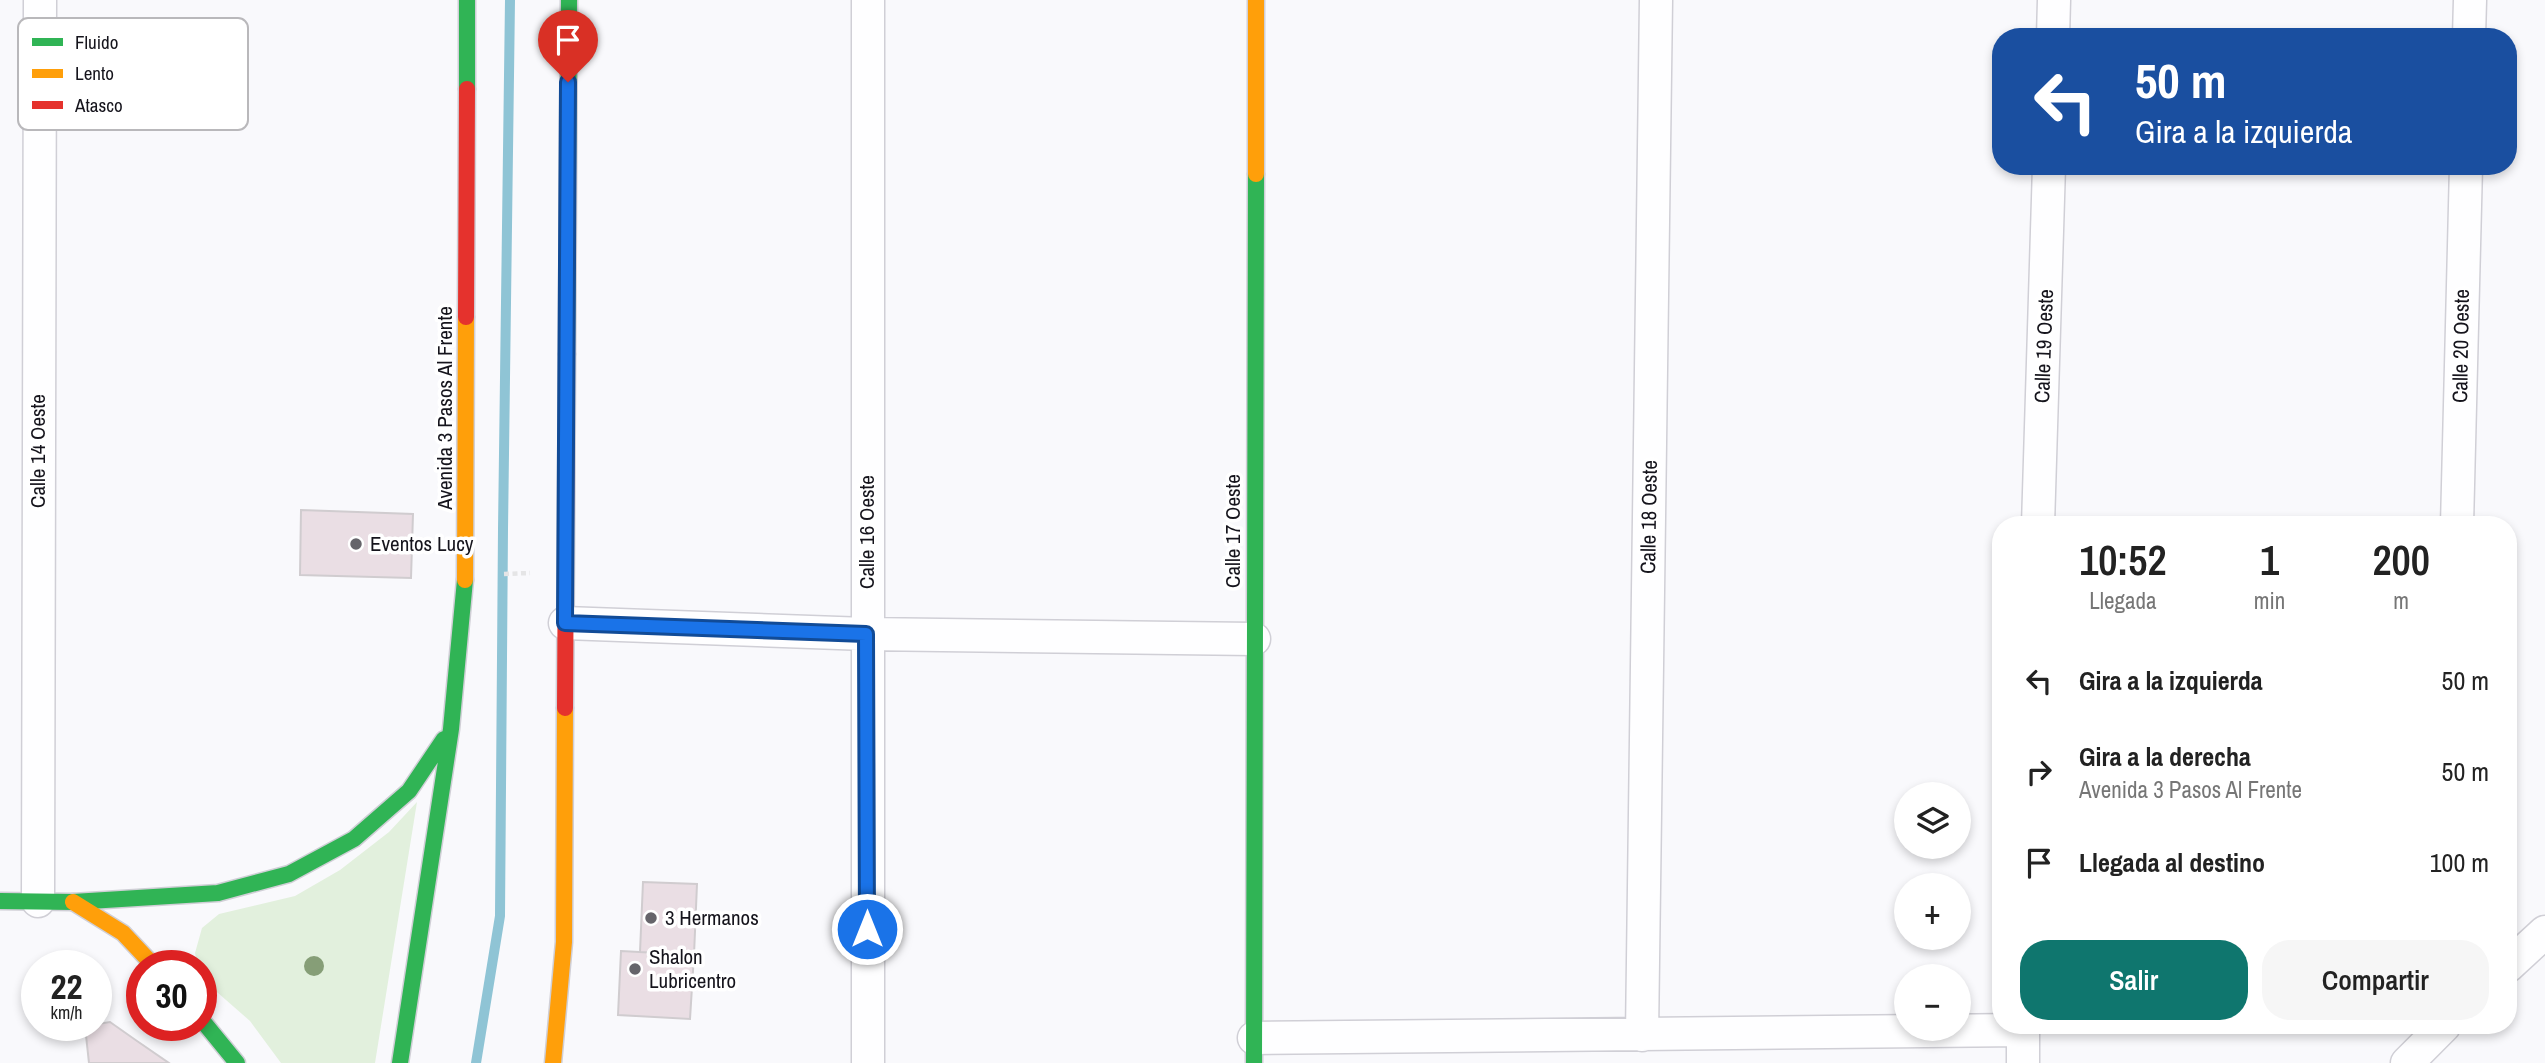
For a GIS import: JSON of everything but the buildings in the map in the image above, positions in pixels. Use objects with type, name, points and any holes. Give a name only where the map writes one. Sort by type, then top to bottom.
[{"type":"main road","name":"Avenida 3 Pasos Al Frente","points":[[400,1063],[451,729],[465,575],[467,0]]},
{"type":"main road","points":[[553,1063],[564,942],[569,0]]},
{"type":"main road","name":"Calle 17 Oeste","points":[[1254,1051],[1256,0]]},
{"type":"main road","points":[[0,901],[73,902],[218,893],[289,874],[354,839],[409,791],[451,729]]},
{"type":"main road","points":[[73,902],[123,933],[139,950]]},
{"type":"main road","points":[[217,1039],[237,1063]]},
{"type":"street","name":"Calle 14 Oeste","points":[[40,0],[40,18]]},
{"type":"street","name":"Calle 16 Oeste","points":[[868,0],[868,1063]]},
{"type":"street","name":"Calle 18 Oeste","points":[[1642,1035],[1656,0]]},
{"type":"street","points":[[2053,28],[2054,0]]},
{"type":"street","points":[[2469,28],[2470,0]]},
{"type":"street","name":"Calle 14 Oeste","points":[[38,901],[40,130]]},
{"type":"street","name":"Calle 19 Oeste","points":[[2038,516],[2049,175]]},
{"type":"street","name":"Calle 20 Oeste","points":[[2457,516],[2466,175]]},
{"type":"street","points":[[565,623],[866,634],[1254,639]]},
{"type":"street","points":[[2517,958],[2545,932]]},
{"type":"street","points":[[1254,1051],[1642,1035],[1992,1029]]},
{"type":"street","points":[[2023,1034],[2023,1063]]},
{"type":"street","points":[[2407,1063],[2436,1034]]},
{"type":"street","points":[[2444,1034],[2445,1063]]},
{"type":"green space","points":[[417,802],[375,1063],[281,1063],[250,1021],[217,992],[217,950],[196,950],[202,928],[219,914],[295,896],[340,870],[389,832]]},
{"type":"waterway","points":[[476,1063],[500,916],[510,0]]},
{"type":"traffic: fast","points":[[467,0],[467,89]]},
{"type":"traffic: fast","points":[[567,354],[569,0]]},
{"type":"traffic: fast","points":[[1254,1063],[1256,174]]},
{"type":"traffic: fast","points":[[400,1063],[451,729],[465,580]]},
{"type":"traffic: fast","points":[[0,901],[73,902],[218,893],[289,874],[354,839],[409,791],[444,739]]},
{"type":"traffic: fast","points":[[217,1039],[237,1063]]},
{"type":"traffic: slow","points":[[1256,0],[1256,174]]},
{"type":"traffic: slow","points":[[465,580],[466,317]]},
{"type":"traffic: slow","points":[[553,1063],[564,942],[565,708]]},
{"type":"traffic: slow","points":[[73,902],[123,933],[139,950]]},
{"type":"traffic: jam","points":[[466,317],[467,89]]},
{"type":"traffic: jam","points":[[565,708],[567,354]]},
{"type":"place","name":"Eventos Lucy","points":[[356,544]]},
{"type":"place","name":"3 Hermanos","points":[[651,918]]},
{"type":"place","name":"Shalon Lubricentro","points":[[635,969]]},
{"type":"route","points":[[568,82],[565,623],[866,634],[867,929]]}]
